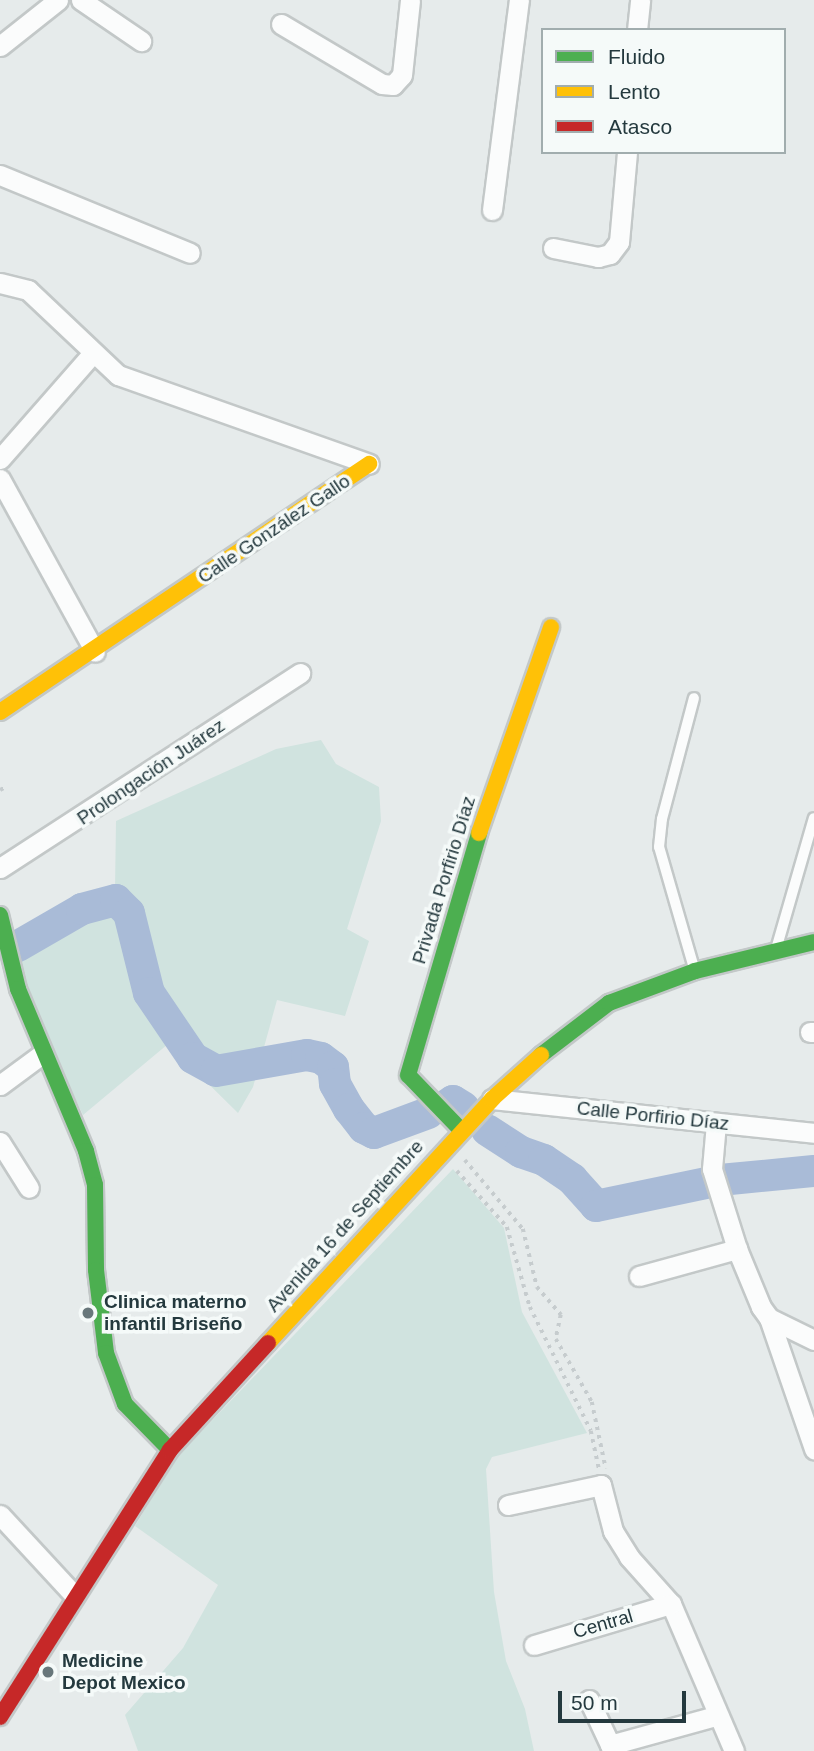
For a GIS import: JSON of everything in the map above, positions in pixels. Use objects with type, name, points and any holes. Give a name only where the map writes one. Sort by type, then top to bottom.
[{"type":"street","points":[[0,46],[58,0]]},
{"type":"street","points":[[81,0],[141,41]]},
{"type":"street","points":[[281,24],[382,84],[393,85],[402,75],[410,0]]},
{"type":"street","points":[[492,210],[519,0]]},
{"type":"street","points":[[637,28],[639,0]]},
{"type":"street","points":[[553,248],[598,257],[610,254],[619,242],[627,154]]},
{"type":"street","points":[[0,175],[190,253]]},
{"type":"street","name":"Calle González Gallo","points":[[0,283],[27,290],[85,340],[92,354],[118,375],[369,464]]},
{"type":"street","points":[[0,458],[92,354]]},
{"type":"street","name":"Calle González Gallo","points":[[0,712],[95,652],[369,464]]},
{"type":"street","points":[[0,479],[95,652]]},
{"type":"street","name":"Privada Porfirio Díaz","points":[[461,1130],[408,1075],[468,865],[551,627]]},
{"type":"street","name":"Prolongación Juárez","points":[[0,868],[300,673]]},
{"type":"street","points":[[3,921],[18,989],[42,1054],[82,1139],[96,1185],[96,1270],[106,1353],[125,1404],[170,1450]]},
{"type":"street","name":"Avenida 16 de Septiembre","points":[[0,1717],[74,1595],[170,1450],[445,1147],[492,1099],[547,1049],[609,1003],[695,971],[814,942]]},
{"type":"street","points":[[0,1085],[42,1054]]},
{"type":"street","name":"Calle Porfirio Díaz","points":[[492,1099],[814,1133]]},
{"type":"street","points":[[716,1123],[712,1169],[737,1250],[769,1318],[814,1449]]},
{"type":"street","points":[[0,1142],[29,1188]]},
{"type":"street","points":[[639,1276],[737,1250]]},
{"type":"street","points":[[769,1318],[814,1340]]},
{"type":"street","points":[[508,1506],[601,1485],[613,1531],[629,1557],[671,1604],[715,1716],[734,1751]]},
{"type":"street","points":[[0,1515],[74,1595]]},
{"type":"street","name":"Central","points":[[534,1644],[671,1604]]},
{"type":"street","points":[[589,1700],[612,1748],[715,1716]]},
{"type":"lane","points":[[694,698],[662,819],[659,846],[695,971]]},
{"type":"lane","points":[[776,951],[814,818]]},
{"type":"path","points":[[0,790],[6,787]]},
{"type":"path","points":[[445,1147],[507,1227],[530,1307],[591,1432],[601,1485]]},
{"type":"path","points":[[445,1147],[523,1229],[537,1287],[561,1315],[556,1339],[592,1402],[606,1468],[601,1485]]},
{"type":"shaded area","points":[[321,740],[336,764],[379,787],[381,821],[347,929],[369,941],[345,1016],[277,1000],[253,1087],[238,1113],[168,1044],[83,1115],[27,998],[16,936],[115,889],[116,821],[276,749]]},
{"type":"shaded area","points":[[453,1169],[504,1228],[522,1312],[587,1433],[492,1457],[486,1469],[494,1592],[506,1661],[525,1709],[534,1751],[138,1751],[125,1715],[183,1648],[218,1585],[135,1526],[177,1457]]},
{"type":"waterway","points":[[18,946],[82,909],[116,900],[129,913],[149,993],[193,1058],[216,1071],[307,1055],[321,1058],[333,1067],[335,1084],[349,1109],[364,1128],[374,1133],[428,1113]]},
{"type":"waterway","points":[[442,1108],[453,1101],[463,1107]]},
{"type":"waterway","points":[[487,1130],[521,1152],[544,1160],[572,1179],[596,1206],[706,1183]]},
{"type":"waterway","points":[[720,1180],[814,1171]]},
{"type":"traffic: fast","points":[[461,1130],[408,1075],[479,833]]},
{"type":"traffic: fast","points":[[0,915],[18,989],[86,1151],[95,1185],[96,1270],[106,1353],[125,1404],[170,1450]]},
{"type":"traffic: fast","points":[[541,1055],[609,1003],[695,971],[814,942]]},
{"type":"traffic: slow","points":[[0,712],[369,464]]},
{"type":"traffic: slow","points":[[479,833],[551,627]]},
{"type":"traffic: slow","points":[[268,1343],[492,1099],[541,1055]]},
{"type":"traffic: jam","points":[[0,1717],[170,1450],[268,1343]]},
{"type":"place","name":"Clinica materno infantil Briseño","points":[[88,1313]]},
{"type":"place","name":"Medicine Depot Mexico","points":[[48,1672]]}]
